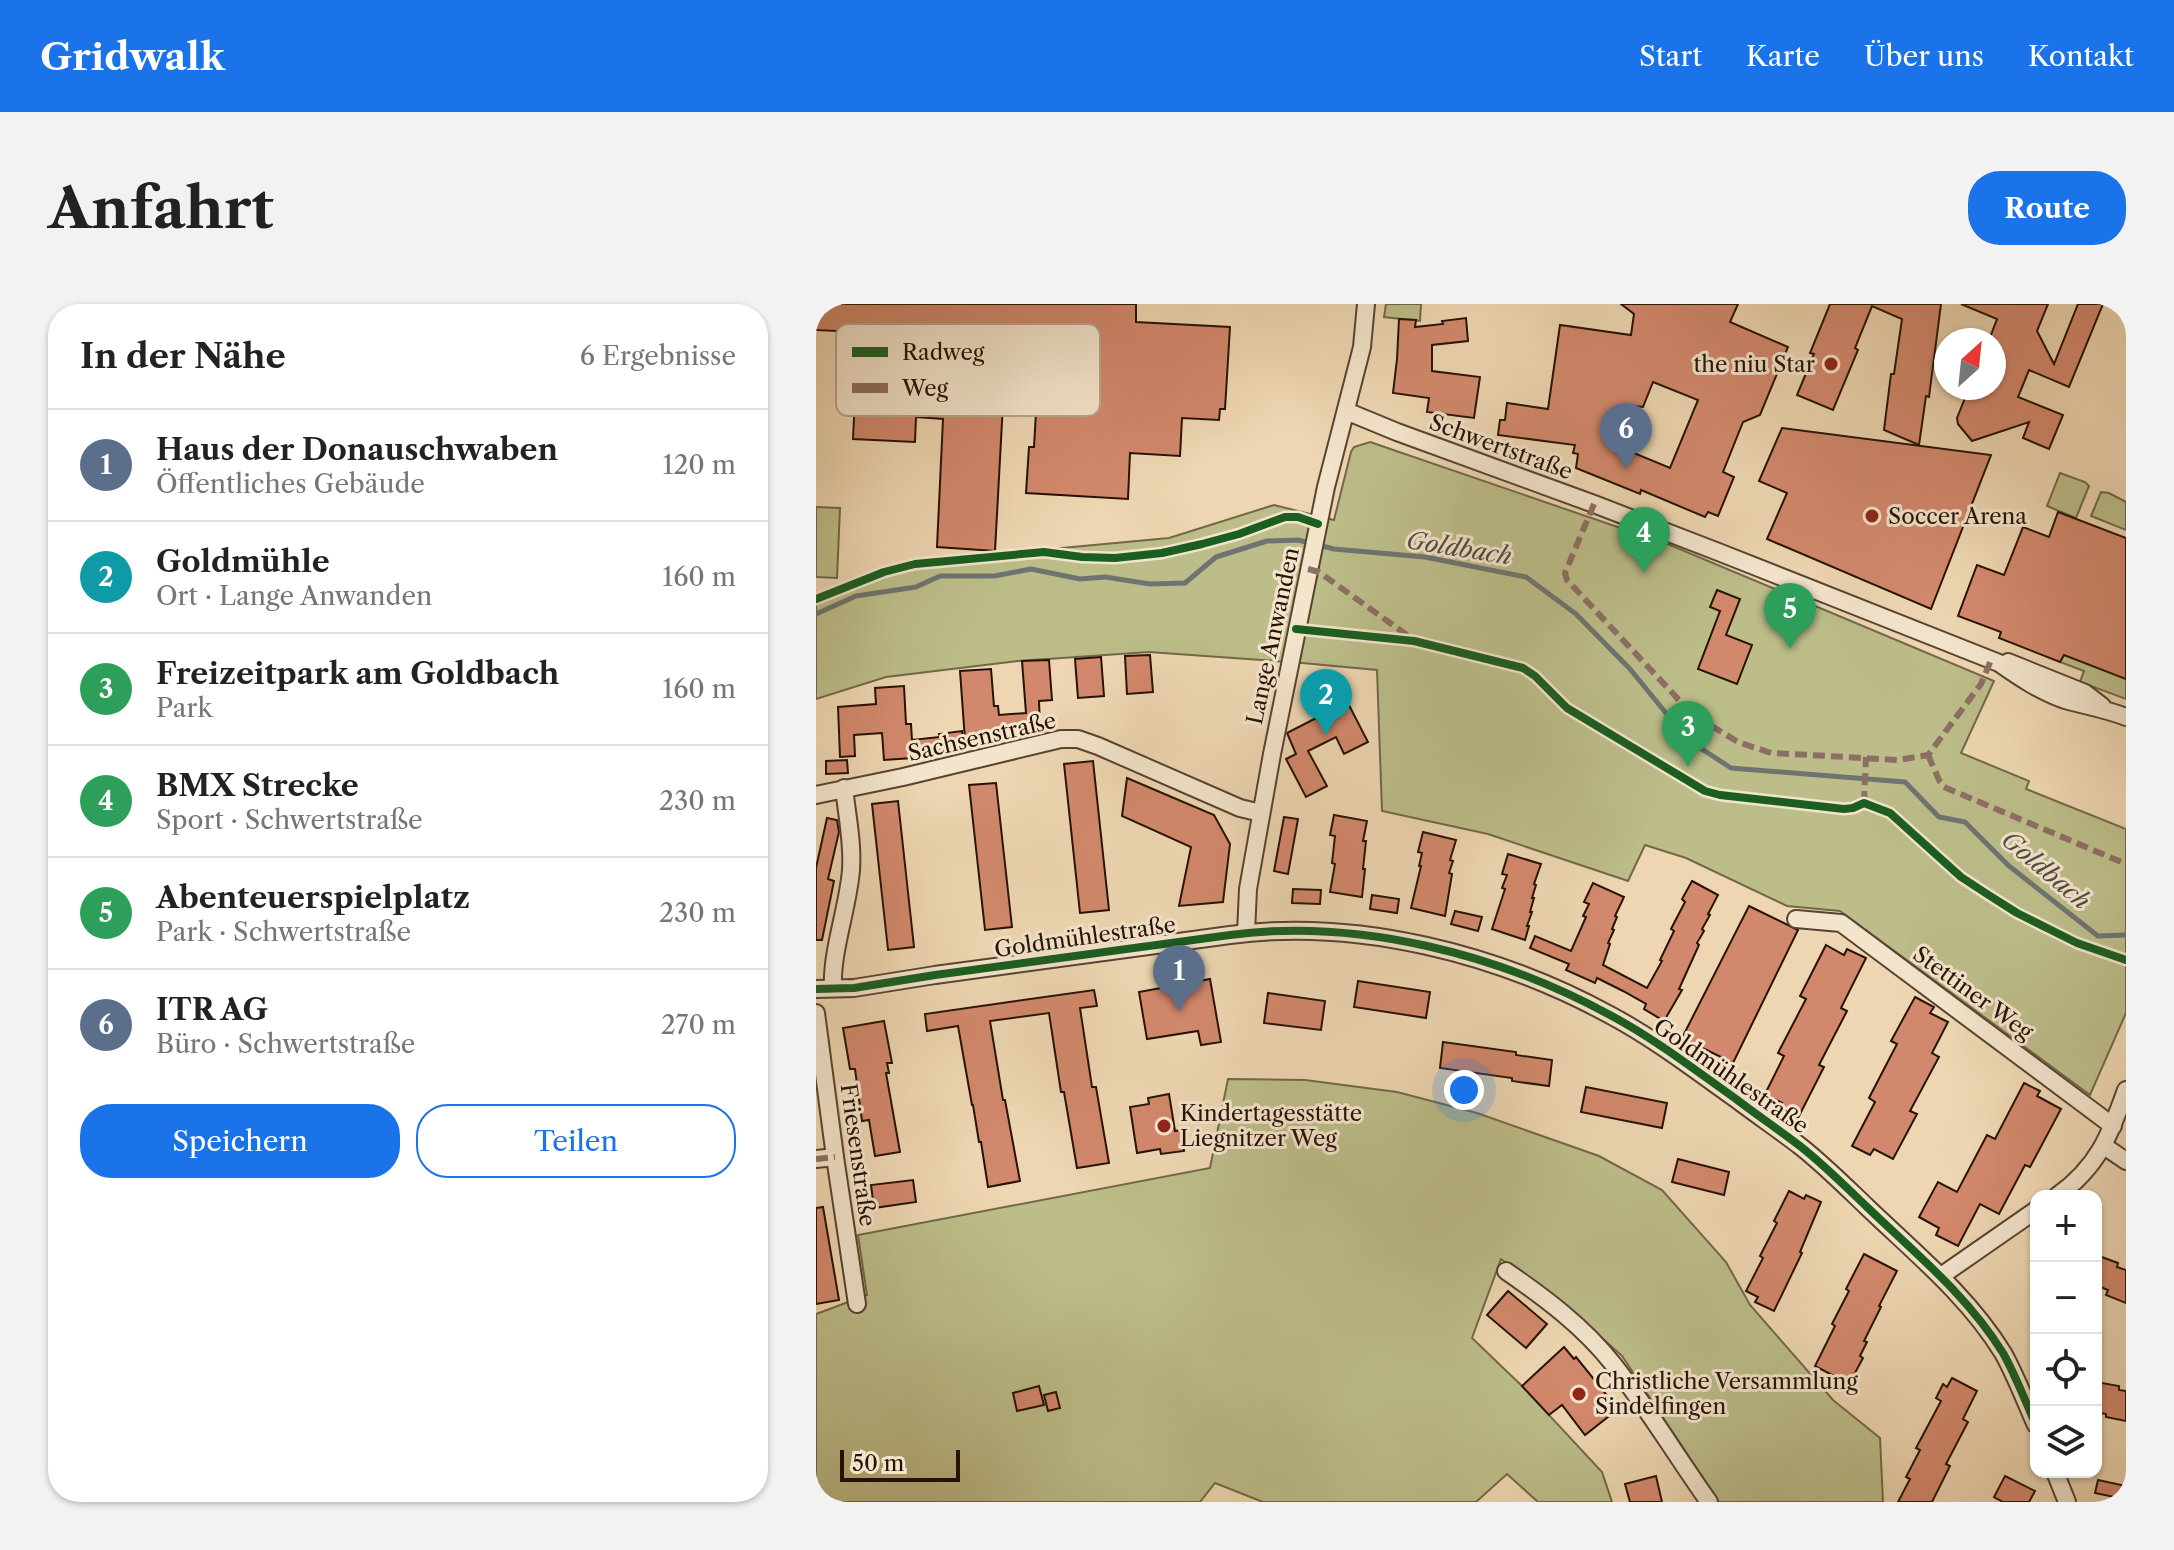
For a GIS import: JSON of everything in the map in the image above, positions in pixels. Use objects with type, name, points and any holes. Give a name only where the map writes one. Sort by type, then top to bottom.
[{"type":"street","name":"Lange Anwanden","points":[[1246,933],[1248,889],[1261,813],[1310,559],[1362,347],[1366,304]]},
{"type":"street","name":"Schwertstraße","points":[[1346,411],[1707,547],[1999,663],[2009,662],[2077,689],[2105,709],[2126,717]]},
{"type":"street","name":"Sachsenstraße","points":[[816,795],[1061,739],[1078,739],[1240,808],[1261,813]]},
{"type":"street","points":[[833,988],[851,871],[844,788]]},
{"type":"street","name":"Stettiner Weg","points":[[1796,919],[1841,923],[2113,1126]]},
{"type":"street","name":"Goldmühlestraße","points":[[816,989],[854,988],[1246,933],[1348,934],[1444,950],[1519,973],[1590,1004],[1658,1043],[1801,1147],[1941,1276],[1973,1311],[2011,1368],[2030,1411]]},
{"type":"street","name":"Friesenstraße","points":[[816,1013],[857,1304]]},
{"type":"street","points":[[2064,1190],[2104,1146],[2126,1090]]},
{"type":"street","points":[[2104,1146],[2126,1161]]},
{"type":"street","points":[[816,1159],[835,1157]]},
{"type":"street","points":[[1941,1276],[2030,1214]]},
{"type":"street","points":[[1506,1271],[1555,1305],[1613,1364],[1709,1502]]},
{"type":"street","points":[[2057,1478],[2067,1502]]},
{"type":"green space","points":[[1386,304],[1421,304],[1420,321],[1384,317]]},
{"type":"green space","points":[[1370,442],[1670,545],[1994,681],[1961,753],[2029,781],[2026,789],[2126,829],[2126,1013],[2090,1095],[1840,911],[1787,906],[1686,858],[1645,845],[1628,881],[1488,834],[1382,811],[1377,670],[1149,652],[1018,661],[886,677],[816,699],[816,594],[911,560],[1169,538],[1274,505],[1334,520],[1351,452],[1354,447]]},
{"type":"green space","points":[[2060,473],[2089,486],[2076,518],[2047,506]]},
{"type":"green space","points":[[2101,492],[2126,502],[2126,530],[2091,516]]},
{"type":"green space","points":[[816,507],[840,508],[837,578],[816,577]]},
{"type":"green space","points":[[2063,654],[2126,679],[2126,699],[2080,682],[2084,671],[2060,662]]},
{"type":"green space","points":[[1228,1079],[1305,1080],[1397,1092],[1477,1113],[1599,1156],[1662,1190],[1726,1262],[1750,1305],[1833,1400],[1880,1438],[1883,1502],[1719,1502],[1622,1356],[1573,1312],[1501,1259],[1472,1338],[1522,1386],[1602,1472],[1612,1502],[1538,1502],[1507,1474],[1476,1502],[1263,1502],[1215,1483],[1200,1502],[816,1502],[816,1314],[867,1295],[858,1235],[1210,1168]]},
{"type":"building","points":[[816,304],[1136,304],[1136,322],[1230,327],[1225,409],[1220,409],[1219,420],[1182,418],[1180,456],[1130,453],[1128,499],[1026,493],[1029,447],[1034,447],[1036,416],[1100,416],[1100,324],[836,324],[836,331],[816,330]]},
{"type":"building","points":[[1621,304],[1738,304],[1730,322],[1788,347],[1760,415],[1743,422],[1723,472],[1734,477],[1718,516],[1708,512],[1705,517],[1641,490],[1640,494],[1576,468],[1578,454],[1573,453],[1575,445],[1498,435],[1500,420],[1505,420],[1507,403],[1548,409],[1560,325],[1631,335],[1634,314]],"holes":[[[1653,382],[1698,400],[1670,468],[1612,444],[1628,405],[1643,407]]]},
{"type":"building","name":"the niu Star","points":[[1830,304],[1941,304],[1938,328],[1934,328],[1934,358],[1919,445],[1884,430],[1902,319],[1872,306],[1833,410],[1797,395],[1814,354],[1810,353]]},
{"type":"building","points":[[1961,304],[2048,304],[2037,331],[2054,364],[2078,304],[2103,304],[2069,387],[2029,370],[2018,397],[2063,415],[2049,449],[2023,438],[2029,422],[1972,441],[1958,424],[1957,418],[1964,400],[2006,400],[2006,328],[1994,328],[1997,319]]},
{"type":"building","points":[[1466,318],[1468,341],[1432,345],[1432,371],[1480,377],[1474,418],[1427,412],[1429,398],[1393,393],[1399,319],[1416,320],[1415,327]]},
{"type":"building","points":[[854,416],[1002,416],[995,551],[937,547],[943,419],[916,417],[915,442],[853,439]]},
{"type":"building","name":"Soccer Arena","points":[[1782,428],[1991,455],[1931,609],[1767,539],[1787,493],[1759,481]]},
{"type":"building","points":[[2058,512],[2126,538],[2126,679],[2064,655],[2060,662],[1999,638],[2001,632],[1958,616],[1977,565],[2004,575],[2023,527],[2049,537]]},
{"type":"building","points":[[1717,590],[1740,599],[1726,635],[1752,645],[1737,684],[1698,669],[1720,611],[1710,607]]},
{"type":"building","points":[[1150,655],[1153,692],[1127,694],[1125,656]]},
{"type":"building","points":[[1101,657],[1104,696],[1078,698],[1075,659]]},
{"type":"building","points":[[1049,660],[1052,700],[1039,701],[1040,726],[1000,729],[1000,738],[965,740],[960,671],[991,669],[994,706],[998,706],[999,715],[1026,713],[1022,661]]},
{"type":"building","points":[[1334,676],[1368,742],[1344,754],[1336,737],[1308,751],[1327,786],[1306,797],[1286,759],[1296,754],[1287,733],[1324,714],[1311,688]]},
{"type":"building","points":[[904,686],[906,724],[911,724],[912,740],[962,731],[964,748],[913,753],[913,758],[884,760],[882,733],[854,735],[855,756],[840,757],[838,707],[876,704],[875,688]]},
{"type":"building","points":[[847,760],[848,773],[826,774],[826,761]]},
{"type":"building","points":[[1093,761],[1109,910],[1080,913],[1064,764]]},
{"type":"building","points":[[1127,778],[1214,815],[1230,844],[1223,902],[1179,906],[1191,847],[1122,816]]},
{"type":"building","points":[[996,783],[1012,927],[985,930],[969,785]]},
{"type":"building","points":[[898,801],[914,947],[888,950],[872,804]]},
{"type":"building","points":[[1334,815],[1367,821],[1363,841],[1366,841],[1362,897],[1330,892],[1335,864],[1332,863],[1335,836],[1330,835]]},
{"type":"building","points":[[1284,817],[1298,819],[1288,874],[1274,871]]},
{"type":"building","points":[[827,818],[837,820],[839,832],[828,879],[834,881],[822,940],[816,940],[816,868]]},
{"type":"building","points":[[1423,832],[1456,840],[1450,860],[1453,861],[1449,873],[1452,874],[1445,916],[1411,908],[1421,866],[1422,853],[1418,852]]},
{"type":"building","points":[[1508,854],[1541,864],[1534,884],[1532,912],[1525,940],[1492,929],[1505,889],[1502,888],[1507,875],[1502,874]]},
{"type":"building","points":[[1692,881],[1718,895],[1679,989],[1682,990],[1664,1021],[1644,1009],[1646,1004],[1623,991],[1597,978],[1595,983],[1566,970],[1569,964],[1530,948],[1535,936],[1571,951],[1586,917],[1583,916],[1589,904],[1584,902],[1593,883],[1624,897],[1615,916],[1603,965],[1647,988],[1662,961],[1674,931],[1671,929],[1685,902],[1682,899]]},
{"type":"building","points":[[1293,889],[1321,890],[1320,904],[1292,903]]},
{"type":"building","points":[[1372,895],[1399,899],[1397,913],[1370,909]]},
{"type":"building","points":[[1749,906],[1798,930],[1733,1063],[1682,1038]]},
{"type":"building","points":[[1455,911],[1482,917],[1478,931],[1451,924]]},
{"type":"building","points":[[1826,945],[1844,955],[1847,949],[1866,958],[1841,1008],[1847,1011],[1819,1065],[1824,1067],[1798,1118],[1779,1109],[1782,1103],[1765,1094],[1784,1056],[1778,1053],[1806,999],[1800,996]]},
{"type":"building","points":[[1210,979],[1221,1042],[1201,1045],[1198,1031],[1147,1039],[1139,992]]},
{"type":"building","points":[[1358,981],[1430,992],[1426,1018],[1354,1007]]},
{"type":"building","points":[[1094,990],[1097,1006],[1080,1008],[1092,1087],[1096,1087],[1109,1163],[1077,1168],[1049,1013],[990,1021],[1020,1181],[988,1187],[958,1026],[927,1031],[925,1014]]},
{"type":"building","points":[[1268,993],[1325,1001],[1321,1030],[1264,1023]]},
{"type":"building","points":[[1915,997],[1934,1007],[1930,1013],[1948,1022],[1932,1053],[1939,1057],[1910,1111],[1917,1114],[1893,1159],[1874,1149],[1870,1155],[1852,1146],[1875,1102],[1869,1098],[1897,1044],[1891,1041]]},
{"type":"building","points":[[884,1021],[892,1063],[887,1063],[889,1073],[886,1073],[900,1152],[875,1156],[869,1120],[862,1121],[855,1069],[850,1069],[843,1028]]},
{"type":"building","points":[[1443,1042],[1552,1060],[1549,1086],[1440,1068]]},
{"type":"building","points":[[2024,1083],[2040,1091],[2037,1096],[2061,1109],[2030,1167],[2025,1165],[1999,1214],[1980,1204],[1958,1246],[1936,1235],[1939,1228],[1919,1217],[1938,1182],[1957,1192],[1987,1135],[1995,1139]]},
{"type":"building","points":[[1586,1087],[1667,1103],[1662,1128],[1581,1112]]},
{"type":"building","points":[[1169,1094],[1175,1131],[1181,1130],[1184,1151],[1161,1154],[1160,1149],[1137,1153],[1130,1107],[1149,1104],[1148,1098]]},
{"type":"building","points":[[1678,1159],[1729,1172],[1724,1195],[1672,1182]]},
{"type":"building","points":[[913,1180],[916,1202],[874,1208],[871,1185]]},
{"type":"building","points":[[1789,1191],[1804,1199],[1806,1195],[1821,1202],[1802,1253],[1774,1311],[1755,1302],[1758,1297],[1746,1291],[1763,1258],[1760,1256]]},
{"type":"building","points":[[823,1207],[839,1300],[816,1304],[816,1208]]},
{"type":"building","points":[[1864,1254],[1897,1271],[1864,1341],[1867,1342],[1860,1356],[1863,1358],[1849,1384],[1815,1366],[1835,1326],[1832,1324],[1849,1291],[1846,1289]]},
{"type":"building","points":[[2102,1257],[2118,1263],[2117,1267],[2126,1270],[2126,1303],[2106,1295],[2108,1290],[2102,1288]]},
{"type":"building","points":[[1508,1291],[1547,1324],[1526,1348],[1487,1315]]},
{"type":"building","name":"Christliche Versammlung Sindelfingen","points":[[1564,1347],[1574,1359],[1576,1357],[1618,1409],[1585,1435],[1562,1405],[1549,1415],[1522,1386]]},
{"type":"building","points":[[1952,1378],[1977,1391],[1963,1419],[1968,1422],[1946,1464],[1950,1466],[1932,1502],[1898,1502],[1920,1450],[1916,1448],[1941,1401],[1936,1398],[1943,1384],[1947,1387]]},
{"type":"building","points":[[2102,1383],[2119,1386],[2119,1390],[2126,1391],[2126,1421],[2106,1417],[2102,1413]]},
{"type":"building","points":[[1039,1386],[1044,1405],[1017,1411],[1013,1393]]},
{"type":"building","points":[[1056,1392],[1060,1408],[1048,1411],[1044,1395]]},
{"type":"building","points":[[1656,1476],[1662,1502],[1630,1502],[1625,1484]]},
{"type":"building","points":[[2005,1476],[2035,1491],[2029,1502],[2003,1502],[1994,1497]]},
{"type":"building","points":[[2098,1480],[2126,1486],[2124,1499],[2095,1493]]},
{"type":"waterway","name":"Goldbach","points":[[816,614],[856,596],[916,587],[940,576],[994,576],[1031,569],[1080,579],[1105,577],[1150,584],[1185,583],[1216,557],[1267,541],[1298,540],[1334,549],[1425,557],[1526,577],[1576,614],[1630,669],[1688,740],[1731,768],[1905,782],[1939,817],[1965,822],[2009,866],[2098,936],[2126,935]]},
{"type":"marked path","points":[[1594,504],[1565,573],[1567,580],[1692,714],[1738,742],[1771,753],[1898,760],[1928,755],[1981,684],[1991,660]]},
{"type":"marked path","points":[[1308,569],[1319,572],[1411,638]]},
{"type":"marked path","points":[[1928,755],[1944,787],[2126,864]]},
{"type":"marked path","points":[[1864,803],[1866,757]]},
{"type":"marked path","points":[[816,1159],[835,1157]]},
{"type":"cycle path","points":[[816,599],[884,572],[915,564],[1044,552],[1115,558],[1162,553],[1202,544],[1285,517],[1298,517],[1318,524]]},
{"type":"cycle path","points":[[1296,629],[1414,641],[1523,668],[1567,708],[1705,791],[1844,809],[1864,803],[1890,813],[1961,877],[2017,913],[2077,943],[2126,960]]},
{"type":"cycle path","points":[[816,989],[854,988],[1230,935],[1278,931],[1377,937],[1474,958],[1521,974],[1567,993],[1643,1034],[1817,1160],[1940,1276],[1974,1313],[2003,1353],[2030,1412]]},
{"type":"place","name":"the niu Star","points":[[1831,364]]},
{"type":"place","name":"ITR AG","points":[[1626,469]]},
{"type":"place","name":"Soccer Arena","points":[[1872,516]]},
{"type":"place","name":"BMX Strecke","points":[[1644,573]]},
{"type":"place","name":"Abenteuerspielplatz","points":[[1790,649]]},
{"type":"place","name":"Goldmühle","points":[[1326,735]]},
{"type":"place","name":"Freizeitpark am Goldbach","points":[[1688,767]]},
{"type":"place","name":"Haus der Donauschwaben","points":[[1179,1011]]},
{"type":"place","name":"Kindertagesstätte Liegnitzer Weg","points":[[1164,1126]]},
{"type":"place","name":"Christliche Versammlung Sindelfingen","points":[[1579,1394]]}]
